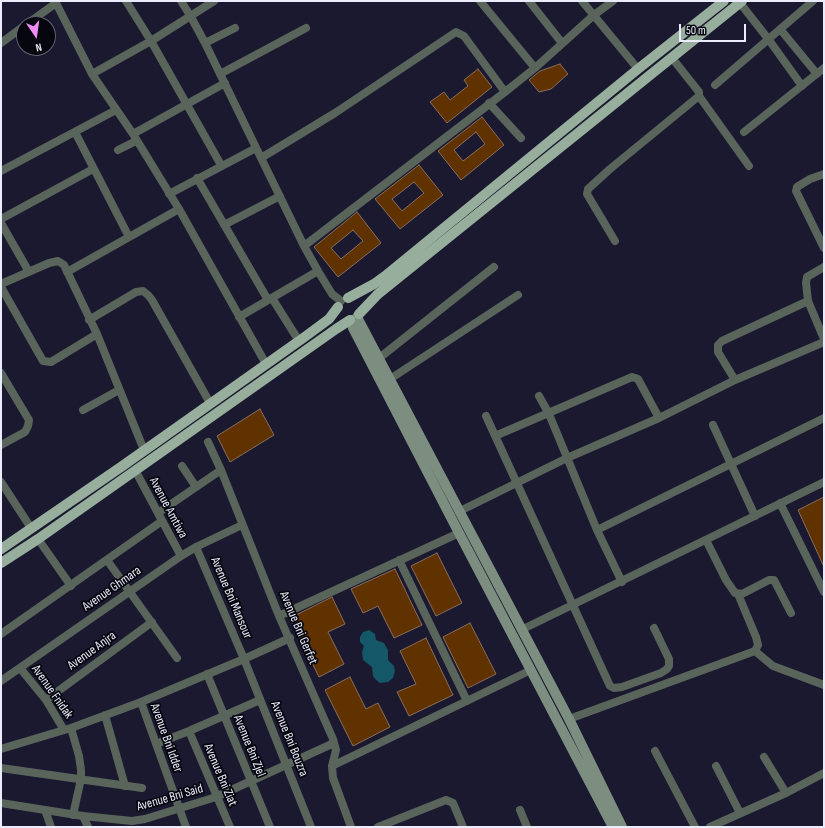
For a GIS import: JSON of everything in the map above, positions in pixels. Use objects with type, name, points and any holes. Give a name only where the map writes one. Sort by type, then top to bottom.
[{"type":"main road","points":[[1,549],[121,468],[144,450],[329,319],[342,302],[385,276],[721,2]]},
{"type":"main road","points":[[1,563],[38,539],[336,329],[354,318],[378,294],[741,2]]},
{"type":"main road","points":[[352,299],[358,303],[360,310],[354,318],[347,320],[340,317],[338,311],[342,302],[352,299]]},
{"type":"street","points":[[126,1],[151,41],[221,165]]},
{"type":"street","points":[[180,1],[191,17],[225,83],[304,246],[332,294],[342,302]]},
{"type":"street","points":[[92,74],[151,41],[214,1]]},
{"type":"street","points":[[480,1],[535,68]]},
{"type":"street","points":[[529,1],[562,43]]},
{"type":"street","points":[[582,1],[638,69]]},
{"type":"street","points":[[304,246],[505,92],[535,68],[594,15],[613,1]]},
{"type":"street","points":[[715,85],[813,1]]},
{"type":"street","points":[[38,16],[56,2],[92,74],[179,209],[266,364]]},
{"type":"street","points":[[741,2],[802,86]]},
{"type":"street","points":[[205,44],[235,28]]},
{"type":"street","points":[[220,74],[306,28]]},
{"type":"street","points":[[780,29],[817,74]]},
{"type":"street","points":[[1,43],[16,32]]},
{"type":"street","points":[[261,158],[335,113],[456,32],[464,36],[505,92]]},
{"type":"street","points":[[672,58],[699,92],[699,96],[749,166]]},
{"type":"street","points":[[744,132],[824,68]]},
{"type":"street","points":[[118,150],[187,104],[225,83]]},
{"type":"street","points":[[615,241],[587,194],[588,189],[610,168],[699,96]]},
{"type":"street","points":[[489,104],[521,138]]},
{"type":"street","points":[[1,171],[116,110]]},
{"type":"street","points":[[75,132],[129,237]]},
{"type":"street","points":[[169,194],[221,165],[256,148]]},
{"type":"street","points":[[1,219],[93,169]]},
{"type":"street","points":[[824,174],[810,179],[797,187],[796,191],[824,248]]},
{"type":"street","points":[[197,178],[270,299],[299,341]]},
{"type":"street","points":[[224,225],[280,196]]},
{"type":"street","points":[[67,272],[179,209]]},
{"type":"street","points":[[1,223],[30,272]]},
{"type":"street","points":[[1,284],[49,263],[58,261],[64,265],[97,334],[144,450]]},
{"type":"street","points":[[378,359],[494,267]]},
{"type":"street","points":[[460,511],[567,458],[659,418],[734,380],[824,340],[808,301],[806,282],[807,277],[824,267]]},
{"type":"street","points":[[239,317],[318,271]]},
{"type":"street","points":[[1,288],[44,361],[51,362],[97,334]]},
{"type":"street","points":[[89,320],[136,292],[143,291],[152,300],[210,403]]},
{"type":"street","points":[[390,379],[518,295]]},
{"type":"street","points":[[734,380],[718,352],[718,345],[722,340],[808,301]]},
{"type":"street","points":[[354,318],[390,379],[460,511],[521,630],[569,719],[622,827]]},
{"type":"street","points":[[354,318],[353,328],[613,827]]},
{"type":"street","points":[[1,373],[29,420],[25,432],[1,446]]},
{"type":"street","points":[[495,436],[632,377],[638,379],[659,418]]},
{"type":"street","points":[[84,410],[119,390]]},
{"type":"street","points":[[539,396],[549,414],[597,530],[622,582]]},
{"type":"street","points":[[486,416],[610,686],[614,688],[622,687],[661,673],[667,669],[669,666],[669,659],[654,628]]},
{"type":"street","points":[[597,530],[824,418]]},
{"type":"street","points":[[713,425],[755,516]]},
{"type":"street","name":"Avenue Bni Gerfet","points":[[208,442],[334,743],[336,750],[332,766],[333,778],[351,827]]},
{"type":"street","points":[[182,466],[196,487]]},
{"type":"street","name":"Avenue Amtiwa","points":[[135,470],[180,556]]},
{"type":"street","points":[[158,513],[221,470]]},
{"type":"street","points":[[521,630],[824,482]]},
{"type":"street","points":[[2,485],[31,528]]},
{"type":"street","points":[[780,503],[824,592]]},
{"type":"street","points":[[1,634],[162,521]]},
{"type":"street","name":"Avenue Ghmara","points":[[1,681],[180,556],[242,525]]},
{"type":"street","points":[[280,616],[459,533]]},
{"type":"street","points":[[38,539],[70,586]]},
{"type":"street","points":[[569,719],[755,651],[758,645],[756,637],[738,594],[735,593],[729,584],[706,540]]},
{"type":"street","name":"Avenue Bni Mansour","points":[[196,547],[244,659]]},
{"type":"street","points":[[107,560],[177,658]]},
{"type":"street","points":[[399,560],[467,701]]},
{"type":"street","points":[[738,594],[748,591],[769,580],[774,580],[791,613]]},
{"type":"street","name":"Avenue Anjra","points":[[46,700],[152,622]]},
{"type":"street","points":[[1,748],[67,729],[141,702],[290,638]]},
{"type":"street","points":[[755,651],[773,666],[824,685]]},
{"type":"street","name":"Avenue Bni Bouzra","points":[[244,659],[311,827]]},
{"type":"street","name":"Avenue Fnidak","points":[[20,668],[67,729],[79,756],[81,779],[73,815]]},
{"type":"street","points":[[332,766],[531,670]]},
{"type":"street","name":"Avenue Bni Zjel","points":[[207,674],[270,827]]},
{"type":"street","name":"Avenue Bni Ziat","points":[[156,744],[260,700]]},
{"type":"street","name":"Avenue Bni Idder","points":[[141,702],[186,827]]},
{"type":"street","points":[[105,715],[125,786]]},
{"type":"street","name":"Avenue Bni Ziat","points":[[189,731],[230,827]]},
{"type":"street","name":"Avenue Bni Said","points":[[1,803],[134,824],[216,797],[334,743]]},
{"type":"street","points":[[656,751],[695,827]]},
{"type":"street","points":[[764,757],[786,793]]},
{"type":"street","points":[[716,766],[740,813]]},
{"type":"street","points":[[1,768],[142,788]]},
{"type":"street","points":[[710,827],[786,793],[824,773]]},
{"type":"street","points":[[378,827],[448,800],[453,803],[463,827]]},
{"type":"street","points":[[45,810],[51,827]]},
{"type":"street","points":[[520,810],[527,827]]},
{"type":"street","points":[[83,816],[88,827]]},
{"type":"water","points":[[369,630],[375,634],[376,640],[384,643],[388,650],[388,660],[394,666],[395,671],[393,678],[388,682],[380,683],[376,680],[373,676],[372,667],[363,660],[362,652],[364,646],[360,642],[360,637],[363,632]]},
{"type":"building","points":[[560,64],[568,74],[551,89],[539,92],[529,80],[540,71]]},
{"type":"building","points":[[478,69],[492,87],[447,123],[430,102],[444,92],[450,100],[468,86],[464,80]]},
{"type":"building","points":[[482,117],[504,145],[461,180],[438,151]],"holes":[[[476,132],[485,144],[463,161],[454,150]]]},
{"type":"building","points":[[419,165],[443,195],[400,229],[375,199]],"holes":[[[414,182],[424,193],[402,211],[392,199]]]},
{"type":"building","points":[[357,212],[381,243],[338,277],[314,247]],"holes":[[[353,230],[363,241],[341,259],[331,248]]]},
{"type":"building","points":[[260,409],[274,435],[230,462],[217,436]]},
{"type":"building","points":[[824,497],[824,567],[798,510]]},
{"type":"building","points":[[437,553],[462,603],[436,616],[411,566]]},
{"type":"building","points":[[395,569],[422,625],[394,638],[378,606],[363,613],[351,589]]},
{"type":"building","points":[[332,597],[345,624],[328,632],[344,664],[319,677],[290,618]]},
{"type":"building","points":[[470,623],[496,674],[468,688],[443,637]]},
{"type":"building","points":[[426,638],[453,695],[409,716],[397,692],[416,684],[400,651]]},
{"type":"building","points":[[350,677],[366,709],[378,703],[390,727],[353,746],[325,690]]}]
